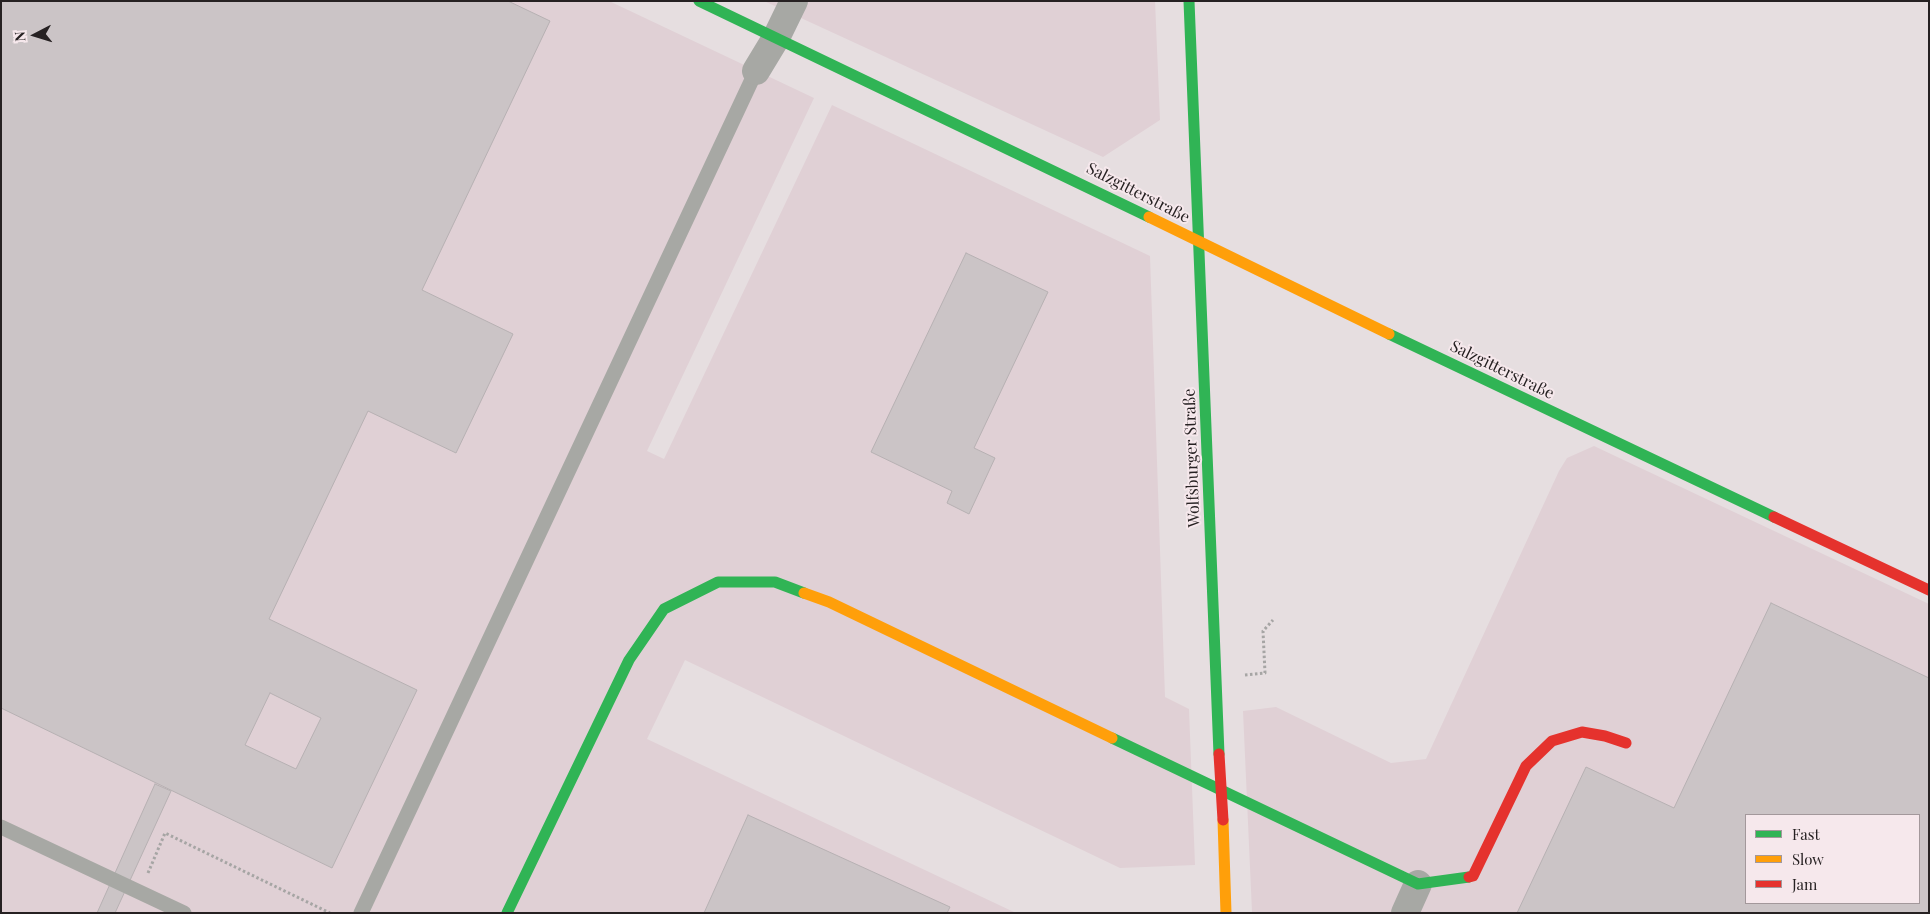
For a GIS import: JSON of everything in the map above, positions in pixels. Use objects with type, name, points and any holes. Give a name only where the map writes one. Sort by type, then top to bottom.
[{"type":"street","name":"Salzgitterstraße","points":[[699,1],[1104,194],[1199,242],[1561,416],[1929,590]]},
{"type":"street","points":[[756,71],[776,38],[794,1]]},
{"type":"street","name":"Wolfsburger Straße","points":[[1189,1],[1226,913]]},
{"type":"street","points":[[507,913],[628,660],[664,609],[718,582],[776,582],[829,602],[1418,884],[1473,876],[1526,766],[1552,741],[1582,732],[1605,736],[1626,743]]},
{"type":"street","points":[[1405,913],[1418,884]]},
{"type":"lane","points":[[361,913],[756,71]]},
{"type":"lane","points":[[1,827],[184,913]]},
{"type":"path","points":[[1217,678],[1265,672],[1263,631],[1273,620]]},
{"type":"path","points":[[139,892],[165,833],[330,913]]},
{"type":"shaded area","points":[[1,1],[609,1],[814,98],[647,451],[664,459],[832,105],[1150,256],[1165,697],[1189,709],[1195,865],[1120,868],[685,660],[647,739],[1016,913],[1,913]]},
{"type":"shaded area","points":[[764,1],[1155,1],[1160,120],[1103,157]]},
{"type":"shaded area","points":[[1594,446],[1929,604],[1929,913],[1252,912],[1243,711],[1276,707],[1391,763],[1426,759],[1559,471],[1567,458]]},
{"type":"building","points":[[1,1],[508,1],[550,21],[422,290],[513,334],[456,453],[368,411],[269,619],[417,690],[332,868],[1,708]],"holes":[[[270,693],[321,718],[296,769],[245,745]]]},
{"type":"building","points":[[966,253],[1048,292],[974,448],[995,458],[969,514],[947,503],[952,491],[871,452]]},
{"type":"building","points":[[1771,603],[1929,678],[1929,913],[1517,913],[1586,767],[1674,808]]},
{"type":"building","points":[[155,784],[171,791],[115,913],[97,913]]},
{"type":"building","points":[[748,815],[950,907],[947,913],[704,913]]},
{"type":"traffic: fast","points":[[699,1],[1149,217]]},
{"type":"traffic: fast","points":[[1189,1],[1219,754]]},
{"type":"traffic: fast","points":[[1389,334],[1774,517]]},
{"type":"traffic: fast","points":[[507,913],[629,660],[664,609],[718,582],[775,582],[804,593]]},
{"type":"traffic: fast","points":[[1112,738],[1418,884],[1469,877]]},
{"type":"traffic: slow","points":[[1149,217],[1389,334]]},
{"type":"traffic: slow","points":[[804,593],[829,602],[1112,738]]},
{"type":"traffic: slow","points":[[1223,820],[1226,913]]},
{"type":"traffic: jam","points":[[1774,517],[1929,590]]},
{"type":"traffic: jam","points":[[1469,877],[1473,876],[1526,766],[1552,741],[1582,732],[1605,736],[1626,743]]},
{"type":"traffic: jam","points":[[1219,754],[1223,820]]}]
